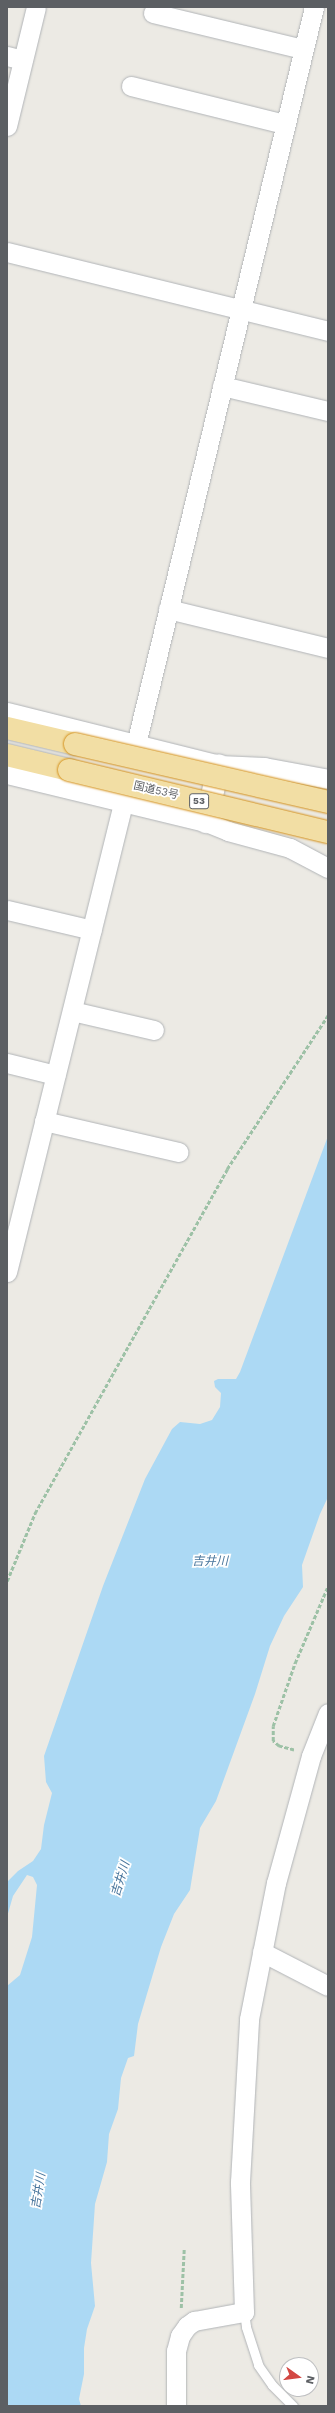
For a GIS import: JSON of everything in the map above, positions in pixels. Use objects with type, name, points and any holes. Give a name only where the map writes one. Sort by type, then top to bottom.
[{"type":"highway","points":[[7,728],[328,802]]},
{"type":"highway","points":[[7,751],[28,760]]},
{"type":"highway","name":"国道53号","points":[[7,755],[328,832]]},
{"type":"street","points":[[7,126],[15,58],[36,7]]},
{"type":"street","points":[[136,744],[314,7]]},
{"type":"street","points":[[153,13],[303,49]]},
{"type":"street","points":[[132,86],[285,124]]},
{"type":"street","points":[[7,252],[328,331]]},
{"type":"street","points":[[222,386],[328,411]]},
{"type":"street","points":[[168,609],[328,648]]},
{"type":"street","points":[[7,712],[219,765],[264,767],[328,780]]},
{"type":"street","points":[[206,822],[219,765]]},
{"type":"street","points":[[7,774],[206,822],[228,831],[290,848],[328,868]]},
{"type":"street","points":[[7,1272],[15,1208],[44,1121],[123,802]]},
{"type":"street","points":[[7,910],[92,930]]},
{"type":"street","points":[[72,1011],[154,1030]]},
{"type":"street","points":[[7,1063],[56,1075]]},
{"type":"street","points":[[44,1121],[178,1152]]},
{"type":"street","points":[[176,2406],[176,2351],[180,2336],[187,2326],[194,2321],[244,2312],[240,2182],[250,2019],[276,1883],[311,1756],[328,1713]]},
{"type":"street","points":[[262,1952],[328,1986]]},
{"type":"lane","points":[[244,2312],[246,2328],[258,2365],[272,2385],[291,2405]]},
{"type":"path","points":[[7,1581],[35,1513],[227,1169],[328,1015]]},
{"type":"path","points":[[311,1756],[279,1746],[273,1741],[273,1726],[295,1663],[328,1586]]},
{"type":"path","points":[[184,2249],[180,2304],[187,2326]]},
{"type":"water","name":"吉井川","points":[[328,1136],[328,1497],[320,1514],[302,1565],[303,1587],[284,1616],[270,1646],[255,1694],[216,1801],[200,1828],[190,1890],[174,1914],[161,1947],[138,2024],[134,2056],[128,2058],[121,2078],[118,2109],[109,2134],[107,2162],[95,2204],[91,2263],[95,2306],[87,2329],[84,2348],[84,2374],[79,2399],[81,2406],[7,2406],[7,1986],[20,1975],[32,1937],[37,1885],[33,1877],[27,1875],[13,1896],[7,1917],[7,1882],[18,1871],[33,1861],[41,1849],[44,1825],[52,1793],[46,1782],[44,1756],[103,1586],[145,1479],[172,1429],[180,1422],[200,1424],[212,1420],[220,1407],[221,1393],[215,1387],[214,1381],[218,1379],[236,1379],[240,1372]]}]
